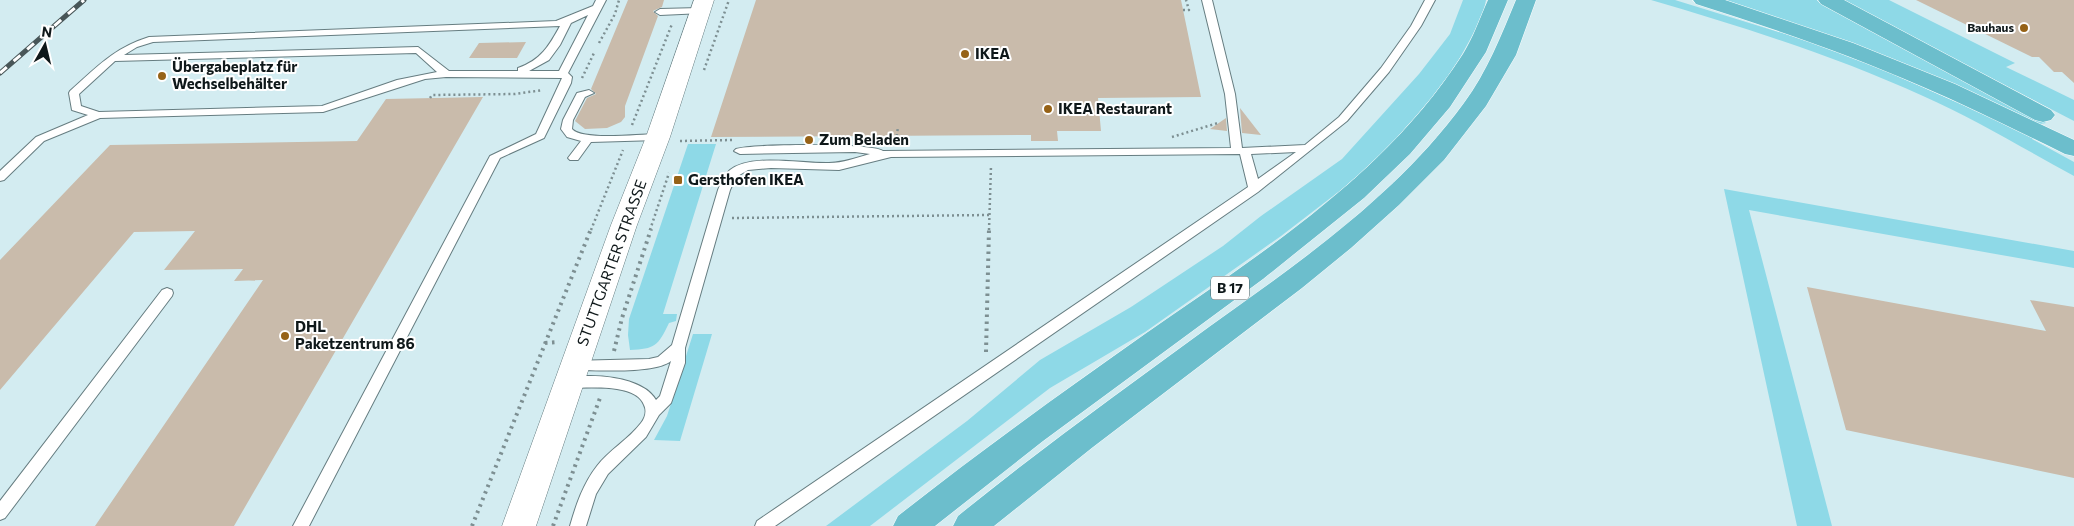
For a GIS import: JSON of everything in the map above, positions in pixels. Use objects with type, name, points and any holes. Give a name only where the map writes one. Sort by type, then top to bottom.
[{"type":"highway","name":"B 17","points":[[910,526],[1042,424],[1294,240],[1360,186],[1398,152],[1448,94],[1470,62],[1487,31],[1498,0]]},
{"type":"highway","name":"B 17","points":[[970,526],[1070,445],[1332,248],[1387,201],[1438,150],[1476,104],[1510,44],[1526,0]]},
{"type":"highway","points":[[1703,0],[1773,21],[1930,81],[2074,149]]},
{"type":"highway","points":[[1828,0],[2074,129]]},
{"type":"street","name":"STUTTGARTER STRASSE","points":[[519,526],[624,225],[669,139],[702,5]]},
{"type":"lane","points":[[1207,0],[1230,94],[1241,151],[1254,189]]},
{"type":"lane","points":[[763,526],[1254,189],[1308,148],[1342,119],[1385,70],[1416,26],[1430,0]]},
{"type":"lane","points":[[301,526],[496,156],[540,136],[566,83],[567,77],[562,74],[446,74],[401,82],[323,109],[98,115],[76,108],[74,93],[112,58],[133,45],[152,39],[556,24],[567,21],[598,4]]},
{"type":"lane","points":[[562,74],[598,4]]},
{"type":"lane","points":[[660,12],[677,12],[702,5]]},
{"type":"lane","points":[[508,74],[533,68],[548,57],[567,21]]},
{"type":"lane","points":[[112,58],[418,50],[446,74]]},
{"type":"lane","points":[[589,93],[584,94],[578,99],[568,120],[566,128],[571,135],[588,139],[669,139]]},
{"type":"lane","points":[[0,177],[40,139],[98,115]]},
{"type":"lane","points":[[574,158],[588,139]]},
{"type":"lane","points":[[736,171],[742,145],[855,149],[891,154]]},
{"type":"lane","points":[[578,526],[584,506],[598,475],[612,458],[641,434],[650,422],[653,412],[666,399],[678,363],[678,348],[727,182],[736,171],[754,166],[838,166],[871,156],[891,154],[1241,151],[1308,148]]},
{"type":"lane","points":[[0,513],[168,293]]},
{"type":"lane","points":[[572,374],[662,361],[678,348]]},
{"type":"lane","points":[[572,374],[637,388],[647,396],[653,412]]},
{"type":"path","points":[[599,43],[615,14],[619,0]]},
{"type":"path","points":[[1183,10],[1189,10],[1186,0]]},
{"type":"path","points":[[472,526],[677,12]]},
{"type":"path","points":[[1166,139],[1221,122]]},
{"type":"path","points":[[669,139],[742,145]]},
{"type":"path","points":[[991,153],[986,361],[993,368]]},
{"type":"path","points":[[716,218],[989,215]]},
{"type":"path","points":[[553,526],[587,437]]},
{"type":"shaded area","points":[[1463,0],[1486,0],[1482,18],[1457,63],[1440,89],[1391,147],[1363,173],[1281,236],[1145,332],[1050,388],[870,526],[826,526],[967,421],[1040,360],[1131,307],[1223,246],[1261,216],[1342,159],[1419,74],[1450,34]]},
{"type":"shaded area","points":[[1651,0],[1675,0],[1840,51],[2036,137],[2032,139],[2074,162],[2074,176],[1962,114],[1890,81],[1788,43]]},
{"type":"shaded area","points":[[1721,0],[1817,0],[2046,123],[2040,124],[1925,72],[1790,22]]},
{"type":"shaded area","points":[[1840,0],[1889,0],[2015,63],[2006,67],[2074,100],[2074,121]]},
{"type":"shaded area","points":[[688,144],[716,144],[663,314],[677,314],[676,321],[669,323],[662,337],[655,345],[645,349],[630,350],[628,335],[629,319]]},
{"type":"shaded area","points":[[1724,189],[2074,251],[2074,268],[1749,210],[1832,526],[1797,526]]},
{"type":"shaded area","points":[[693,334],[712,334],[680,441],[654,440],[667,416]]},
{"type":"building","points":[[628,0],[664,0],[662,7],[653,11],[658,16],[625,106],[625,117],[621,122],[607,128],[585,129],[575,121],[587,98],[596,94],[591,89]]},
{"type":"building","name":"IKEA","points":[[756,0],[1181,0],[1201,97],[1098,98],[1101,131],[1057,131],[1058,141],[1031,141],[1031,135],[711,137]]},
{"type":"building","name":"Bauhaus","points":[[1916,0],[2074,0],[2074,83],[2062,72],[2054,72],[2039,57],[2032,57]]},
{"type":"building","points":[[526,42],[517,58],[469,58],[479,43]]},
{"type":"building","name":"DHL Paketzentrum 86","points":[[483,97],[234,526],[95,526],[263,280],[234,281],[243,269],[164,270],[195,231],[134,232],[0,390],[0,260],[110,145],[357,141],[386,99]]},
{"type":"building","points":[[1240,108],[1261,135],[1242,133]]},
{"type":"building","points":[[1226,118],[1227,131],[1210,129]]},
{"type":"building","points":[[1807,287],[2046,331],[2030,300],[2074,307],[2074,478],[1846,430]]},
{"type":"railway","points":[[0,73],[84,0]]},
{"type":"place","name":"Bauhaus","points":[[2024,28]]},
{"type":"place","name":"IKEA","points":[[965,54]]},
{"type":"place","name":"Übergabeplatz für Wechselbehälter","points":[[162,76]]},
{"type":"place","name":"IKEA Restaurant","points":[[1048,109]]},
{"type":"place","name":"Zum Beladen","points":[[809,140]]},
{"type":"place","name":"Gersthofen IKEA","points":[[678,180]]},
{"type":"place","name":"DHL Paketzentrum 86","points":[[285,336]]}]
